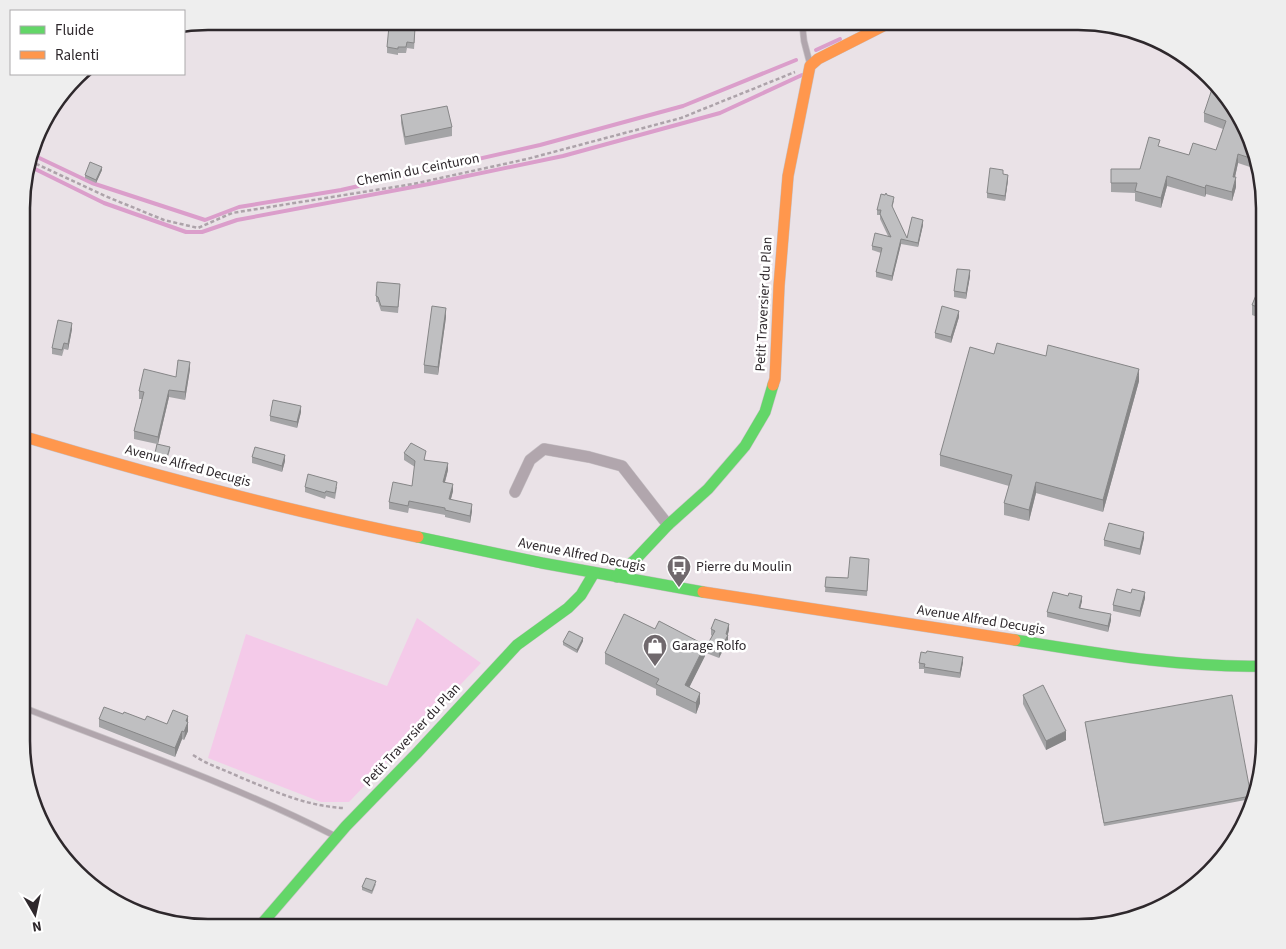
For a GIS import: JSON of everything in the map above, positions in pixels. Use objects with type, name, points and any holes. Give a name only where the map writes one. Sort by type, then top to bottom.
[{"type":"street","points":[[810,66],[818,59],[875,30]]},
{"type":"street","name":"Petit Traversier du Plan","points":[[617,577],[668,525],[708,489],[745,446],[765,412],[776,379],[779,286],[788,176],[810,66]]},
{"type":"street","name":"Avenue Alfred Decugis","points":[[30,438],[323,518],[594,573],[1109,656],[1228,667],[1256,666]]},
{"type":"street","points":[[515,492],[530,460],[544,448],[589,457],[622,466],[668,525]]},
{"type":"street","name":"Petit Traversier du Plan","points":[[266,919],[363,808],[517,645],[568,608],[581,595],[594,573]]},
{"type":"lane","points":[[803,30],[810,66]]},
{"type":"lane","points":[[30,710],[276,807],[337,837]]},
{"type":"path","name":"Chemin du Ceinturon","points":[[36,164],[105,196],[164,220],[198,228],[232,213],[413,184],[527,159],[681,118],[810,66]]},
{"type":"path","points":[[193,755],[207,764],[295,800],[327,807],[363,808]]},
{"type":"shaded area","points":[[417,618],[481,663],[349,802],[321,802],[208,758],[246,634],[387,686]]},
{"type":"building","points":[[389,30],[415,30],[414,43],[407,42],[406,47],[398,47],[398,49],[387,47]]},
{"type":"building","points":[[1212,90],[1238,129],[1247,151],[1249,158],[1238,154],[1233,177],[1236,177],[1232,192],[1206,185],[1205,188],[1167,176],[1161,198],[1135,191],[1137,183],[1111,183],[1111,169],[1140,169],[1149,137],[1160,140],[1158,146],[1189,155],[1193,143],[1216,150],[1226,121],[1204,113]]},
{"type":"building","points":[[447,106],[452,127],[405,137],[401,115]]},
{"type":"building","points":[[90,162],[102,167],[96,180],[85,175]]},
{"type":"building","points":[[990,168],[1003,170],[1003,174],[1008,175],[1005,196],[987,193]]},
{"type":"building","points":[[886,193],[894,197],[892,206],[907,238],[912,217],[923,220],[918,243],[901,239],[892,276],[876,272],[882,248],[872,246],[875,233],[891,237],[880,214],[881,210],[877,210],[881,194],[885,195]]},
{"type":"building","points":[[957,269],[970,270],[966,293],[954,291]]},
{"type":"building","points":[[377,282],[400,284],[398,307],[381,306],[376,296]]},
{"type":"building","points":[[1256,295],[1256,307],[1252,305]]},
{"type":"building","points":[[432,306],[446,308],[438,367],[424,365]]},
{"type":"building","points":[[942,306],[959,311],[951,337],[935,333]]},
{"type":"building","points":[[58,320],[72,323],[68,344],[64,343],[62,350],[52,348]]},
{"type":"building","points":[[997,343],[1046,356],[1048,345],[1139,369],[1103,500],[1036,482],[1029,510],[1004,503],[1012,475],[940,455],[970,347],[994,354]]},
{"type":"building","points":[[178,360],[190,362],[185,392],[169,390],[158,437],[134,431],[144,392],[139,391],[144,369],[176,377]]},
{"type":"building","points":[[273,400],[301,406],[297,422],[270,416]]},
{"type":"building","points":[[411,443],[426,451],[424,460],[448,463],[443,482],[453,484],[449,499],[472,504],[470,516],[445,510],[445,508],[409,501],[408,506],[389,502],[393,482],[412,486],[415,461],[404,453]]},
{"type":"building","points":[[157,444],[170,447],[167,457],[155,453]]},
{"type":"building","points":[[255,447],[285,455],[282,466],[252,457]]},
{"type":"building","points":[[308,474],[337,482],[335,493],[326,491],[325,493],[305,487]]},
{"type":"building","points":[[1109,523],[1144,532],[1140,549],[1104,540]]},
{"type":"building","points":[[850,557],[869,559],[867,591],[825,587],[826,577],[848,578]]},
{"type":"building","points":[[1117,589],[1131,593],[1132,589],[1145,592],[1140,611],[1113,605]]},
{"type":"building","points":[[1053,592],[1068,596],[1069,593],[1082,596],[1079,608],[1111,614],[1108,626],[1047,612]]},
{"type":"building","name":"Garage Rolfo","points":[[624,614],[655,629],[659,621],[705,645],[685,685],[700,693],[696,703],[656,684],[659,679],[605,653]]},
{"type":"building","points":[[715,619],[729,624],[726,634],[728,635],[719,652],[706,647],[715,631],[711,629]]},
{"type":"building","points":[[569,631],[583,638],[577,650],[563,642]]},
{"type":"building","points":[[927,651],[963,657],[960,673],[924,667],[925,664],[919,663],[921,652],[926,653]]},
{"type":"building","points":[[1043,685],[1066,731],[1046,741],[1023,695]]},
{"type":"building","points":[[1232,695],[1250,789],[1247,797],[1104,823],[1085,722]]},
{"type":"building","points":[[104,707],[145,720],[147,716],[167,724],[173,710],[188,716],[186,721],[188,722],[175,748],[99,719]]},
{"type":"building","points":[[366,878],[376,881],[372,891],[362,887]]},
{"type":"waterway","points":[[816,50],[840,39]]},
{"type":"waterway","points":[[37,157],[92,183],[205,220],[239,207],[341,190],[540,145],[683,106],[796,60]]},
{"type":"waterway","points":[[34,169],[104,203],[186,232],[202,232],[237,220],[429,184],[563,156],[720,113],[802,75]]},
{"type":"traffic: fast","points":[[617,577],[668,525],[708,489],[745,446],[765,412],[773,385]]},
{"type":"traffic: fast","points":[[418,537],[542,563],[703,592]]},
{"type":"traffic: fast","points":[[266,919],[346,826],[517,645],[568,608],[581,595],[594,573]]},
{"type":"traffic: fast","points":[[1015,640],[1170,662],[1201,665],[1256,666]]},
{"type":"traffic: slow","points":[[773,385],[775,379],[779,286],[788,176],[810,66],[818,59],[875,30]]},
{"type":"traffic: slow","points":[[30,438],[218,491],[418,537]]},
{"type":"traffic: slow","points":[[703,592],[1015,640]]},
{"type":"place","name":"Pierre du Moulin","points":[[679,588]]},
{"type":"place","name":"Garage Rolfo","points":[[655,667]]}]
